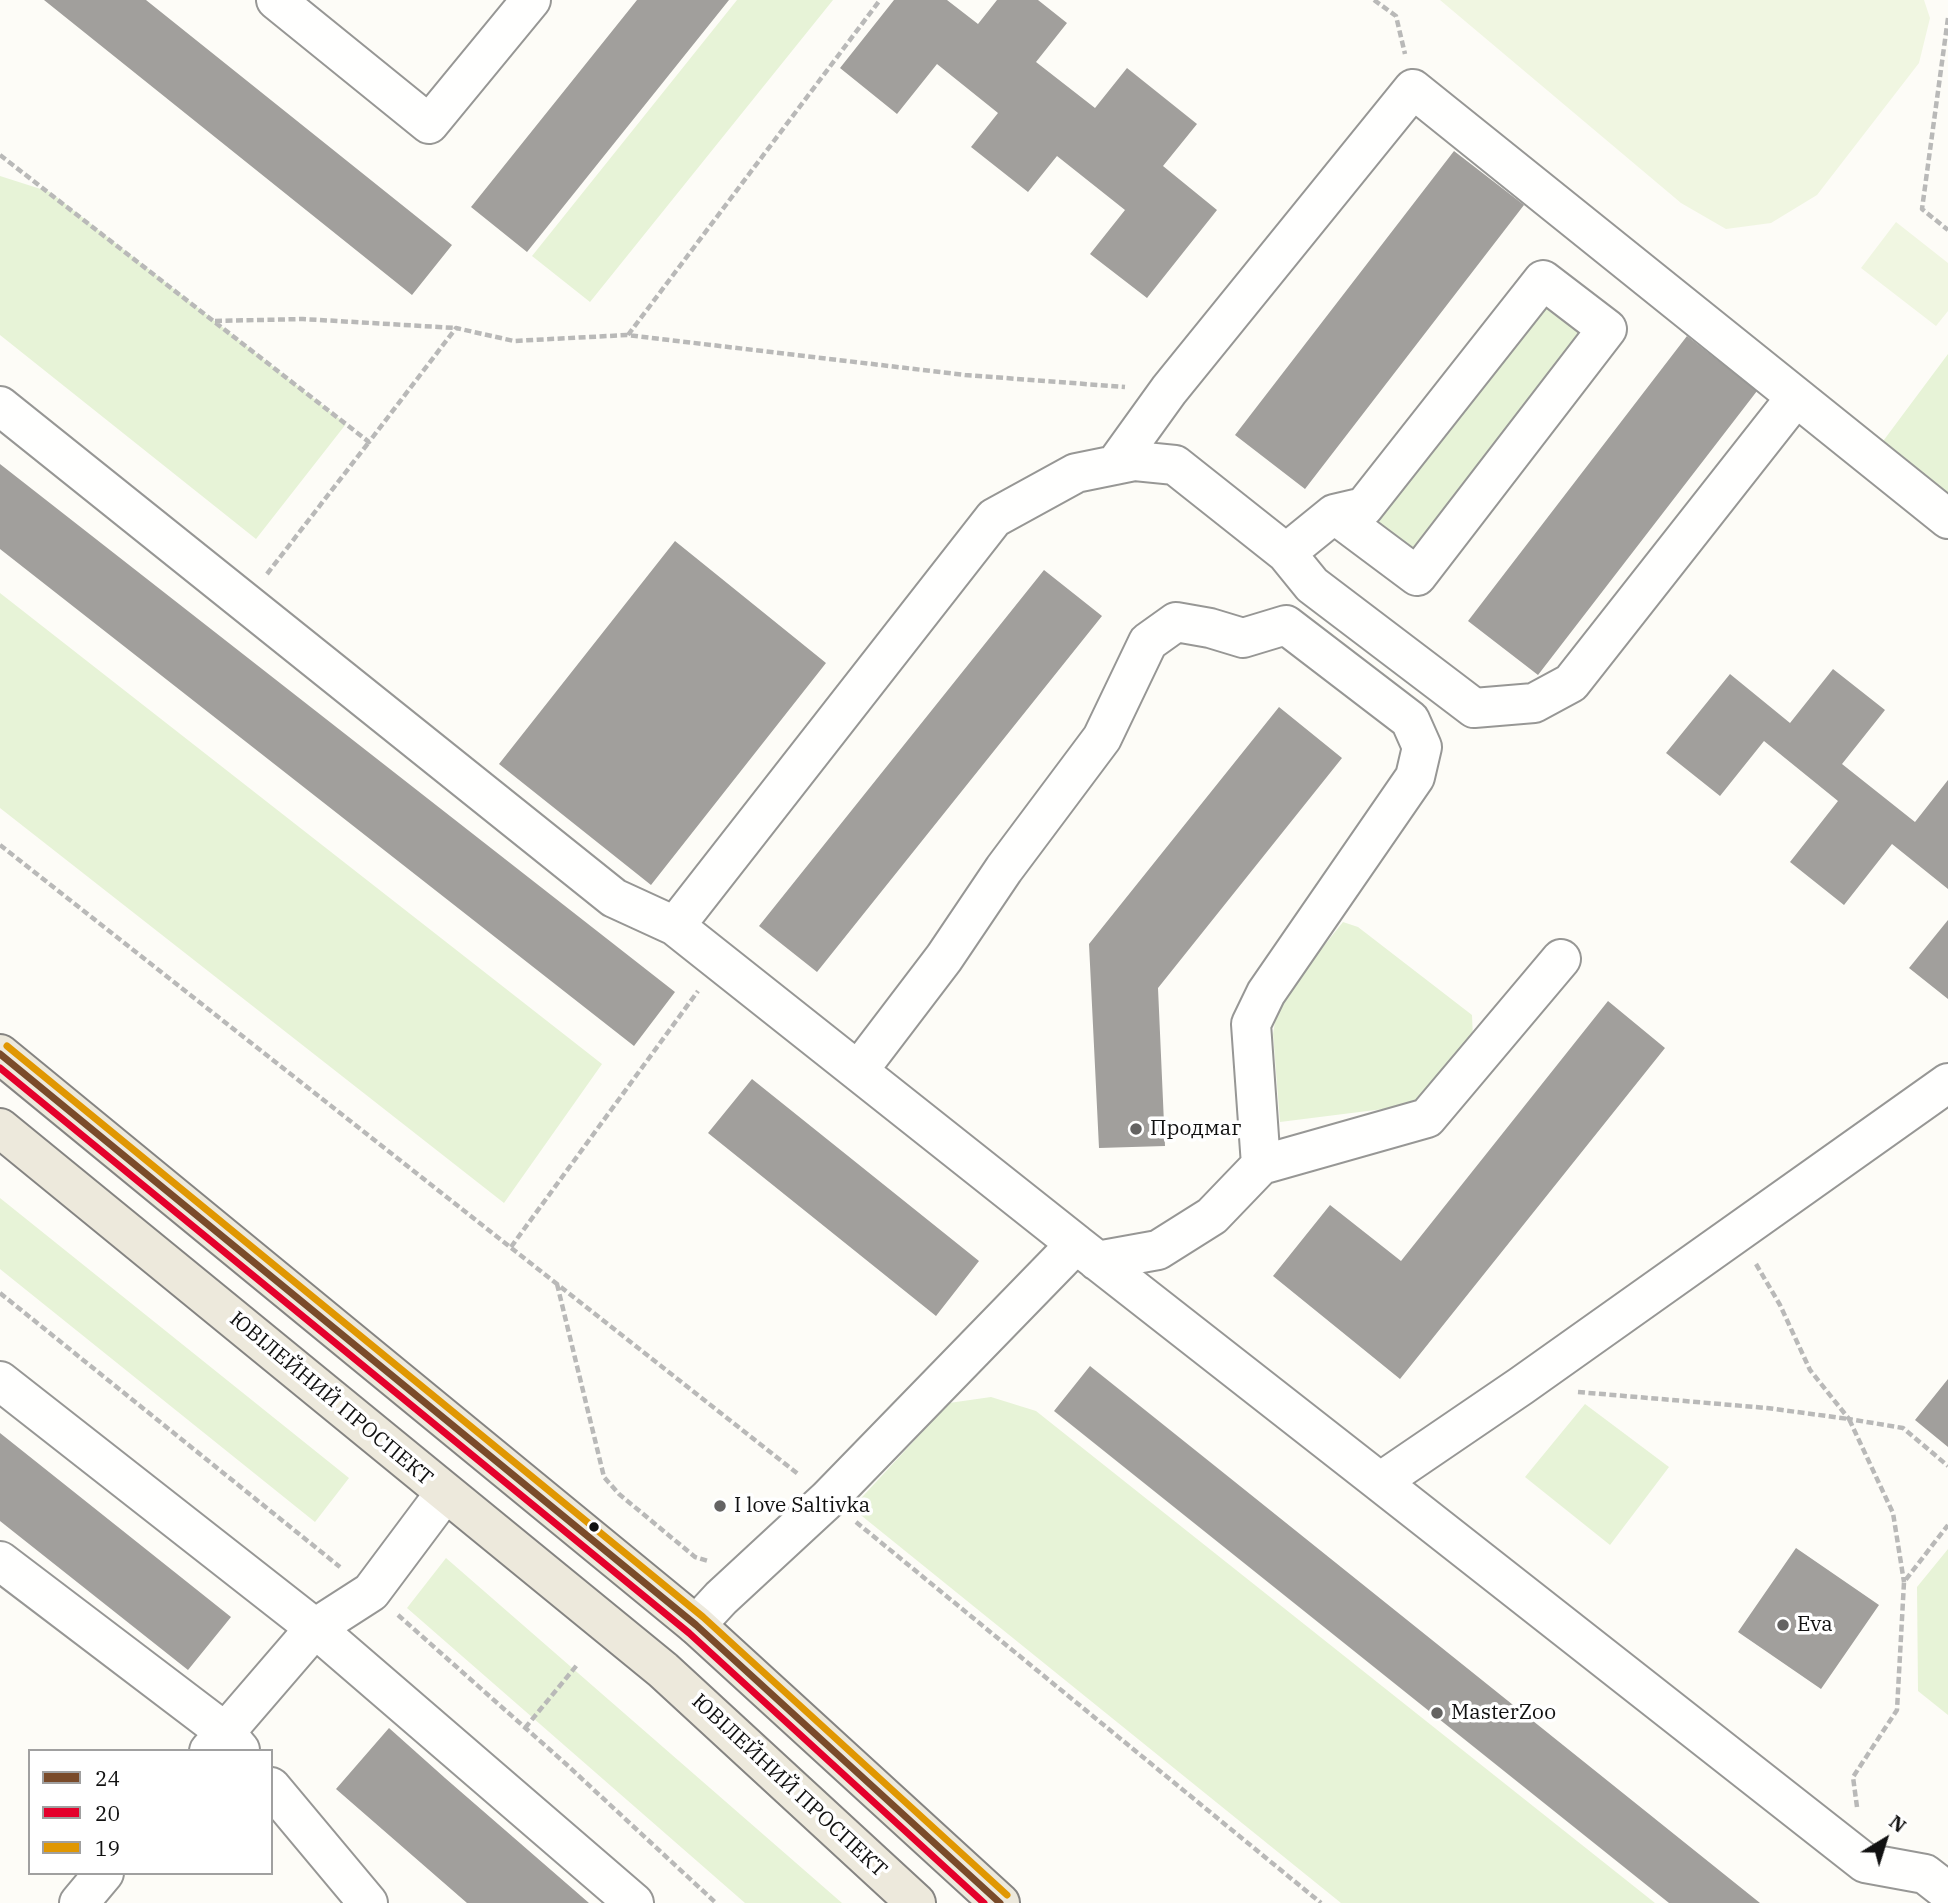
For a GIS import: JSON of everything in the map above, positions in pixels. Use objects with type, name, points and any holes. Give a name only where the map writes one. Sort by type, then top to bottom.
[{"type":"main road","points":[[0,1054],[696,1625],[1000,1903]]},
{"type":"main road","name":"ЮВІЛЕЙНИЙ ПРОСПЕКТ","points":[[0,1128],[663,1670],[916,1903]]},
{"type":"main road","points":[[246,1328],[281,1284]]},
{"type":"main road","points":[[663,1670],[696,1625]]},
{"type":"lane","points":[[276,0],[429,124],[531,0]]},
{"type":"lane","points":[[1115,465],[1169,390],[1413,89],[1948,519]]},
{"type":"lane","points":[[1286,553],[1334,513],[1364,507],[1543,280],[1608,329],[1417,576],[1334,513]]},
{"type":"lane","points":[[675,926],[994,518],[1076,473],[1135,461],[1175,465],[1286,553],[1312,585],[1474,708],[1534,703],[1571,683],[1796,397]]},
{"type":"lane","points":[[0,406],[614,898],[675,926],[1866,1863],[1925,1874],[1948,1892]]},
{"type":"lane","points":[[858,1071],[944,958],[1004,869],[1102,738],[1148,642],[1176,622],[1243,638],[1286,625],[1410,720],[1422,747],[1415,777],[1266,993],[1251,1024],[1261,1165]]},
{"type":"lane","points":[[696,1625],[721,1598],[1086,1252],[1158,1250],[1212,1216],[1261,1165],[1427,1118],[1561,959]]},
{"type":"lane","points":[[1380,1482],[1521,1387],[1944,1091]]},
{"type":"lane","points":[[0,1381],[315,1628],[634,1903]]},
{"type":"lane","points":[[0,1561],[225,1744],[315,1628],[371,1592],[445,1493]]},
{"type":"lane","points":[[273,1789],[368,1903]]},
{"type":"lane","points":[[79,1903],[102,1875]]},
{"type":"path","points":[[627,335],[880,0]]},
{"type":"path","points":[[1374,0],[1396,16],[1413,89]]},
{"type":"path","points":[[1948,18],[1922,209],[1948,230]]},
{"type":"path","points":[[0,155],[369,442]]},
{"type":"path","points":[[214,321],[303,319],[456,328],[514,341],[627,335],[965,375],[1169,390]]},
{"type":"path","points":[[245,602],[456,328]]},
{"type":"path","points":[[0,845],[828,1499],[1321,1903]]},
{"type":"path","points":[[511,1247],[701,987]]},
{"type":"path","points":[[1739,1233],[1780,1305],[1810,1370],[1849,1419],[1892,1513],[1904,1582],[1897,1710],[1853,1777],[1866,1863]]},
{"type":"path","points":[[557,1284],[604,1478],[619,1494],[695,1557],[713,1562]]},
{"type":"path","points":[[1521,1387],[1766,1408],[1849,1419],[1903,1429],[1948,1466]]},
{"type":"path","points":[[1904,1582],[1948,1525]]},
{"type":"path","points":[[525,1728],[577,1665]]},
{"type":"green space","points":[[737,0],[833,0],[590,302],[532,256]]},
{"type":"green space","points":[[1440,0],[1924,0],[1930,18],[1919,63],[1817,195],[1771,223],[1726,229],[1681,203]]},
{"type":"green space","points":[[0,176],[50,192],[346,424],[256,539],[0,335]]},
{"type":"green space","points":[[1896,222],[1948,263],[1948,311],[1936,326],[1861,268]]},
{"type":"green space","points":[[1544,303],[1593,341],[1421,563],[1372,525]]},
{"type":"green space","points":[[1948,354],[1948,517],[1872,456]]},
{"type":"green space","points":[[0,593],[602,1064],[504,1203],[0,808]]},
{"type":"green space","points":[[1343,922],[1358,927],[1472,1015],[1473,1039],[1423,1104],[1280,1122],[1273,1034],[1278,1003]]},
{"type":"green space","points":[[0,1198],[349,1478],[315,1522],[0,1269]]},
{"type":"green space","points":[[991,1397],[1036,1411],[1655,1903],[1341,1903],[852,1508],[949,1403]]},
{"type":"green space","points":[[1585,1404],[1669,1467],[1610,1545],[1525,1477]]},
{"type":"green space","points":[[1948,1549],[1948,1715],[1918,1691],[1917,1587]]},
{"type":"green space","points":[[446,1558],[842,1903],[745,1903],[407,1608]]},
{"type":"building","points":[[44,0],[146,0],[452,245],[412,295]]},
{"type":"building","points":[[637,0],[729,0],[527,252],[471,207]]},
{"type":"building","points":[[894,0],[947,0],[978,24],[997,0],[1038,0],[1067,23],[1036,62],[1095,108],[1127,68],[1197,124],[1163,166],[1217,210],[1147,298],[1090,254],[1125,210],[1057,156],[1028,192],[971,147],[998,113],[937,64],[897,114],[840,68]]},
{"type":"building","points":[[1454,151],[1524,205],[1305,489],[1235,435]]},
{"type":"building","points":[[1687,336],[1757,391],[1538,675],[1468,621]]},
{"type":"building","points":[[0,464],[675,992],[634,1046],[0,549]]},
{"type":"building","points":[[675,541],[826,663],[651,885],[499,764]]},
{"type":"building","points":[[1044,570],[1102,616],[817,972],[759,926]]},
{"type":"building","points":[[1833,669],[1885,710],[1842,764],[1915,822],[1948,780],[1948,889],[1892,844],[1844,905],[1790,862],[1838,801],[1764,741],[1720,796],[1666,753],[1730,674],[1790,723]]},
{"type":"building","points":[[1279,707],[1342,758],[1158,988],[1165,1146],[1099,1148],[1089,944]]},
{"type":"building","points":[[1948,920],[1948,999],[1909,968]]},
{"type":"building","points":[[1608,1001],[1665,1048],[1400,1379],[1273,1276],[1330,1205],[1401,1261]]},
{"type":"building","points":[[752,1079],[979,1261],[936,1316],[708,1133]]},
{"type":"building","points":[[1090,1366],[1760,1903],[1669,1903],[1054,1411]]},
{"type":"building","points":[[1948,1379],[1948,1447],[1915,1420]]},
{"type":"building","points":[[0,1433],[231,1617],[188,1670],[0,1521]]},
{"type":"building","points":[[1796,1548],[1879,1605],[1821,1689],[1738,1632]]},
{"type":"building","points":[[389,1728],[589,1903],[467,1903],[336,1789]]},
{"type":"transit line","name":"19","points":[[7,1046],[703,1617],[1007,1895]]},
{"type":"transit line","name":"24","points":[[0,1054],[696,1625],[1000,1903]]},
{"type":"transit line","name":"20","points":[[0,1068],[689,1633],[984,1903]]},
{"type":"place","name":"Продмаг","points":[[1136,1129]]},
{"type":"place","name":"I love Saltivka","points":[[720,1506]]},
{"type":"place","name":"Eva","points":[[1783,1625]]},
{"type":"place","name":"MasterZoo","points":[[1437,1713]]}]
